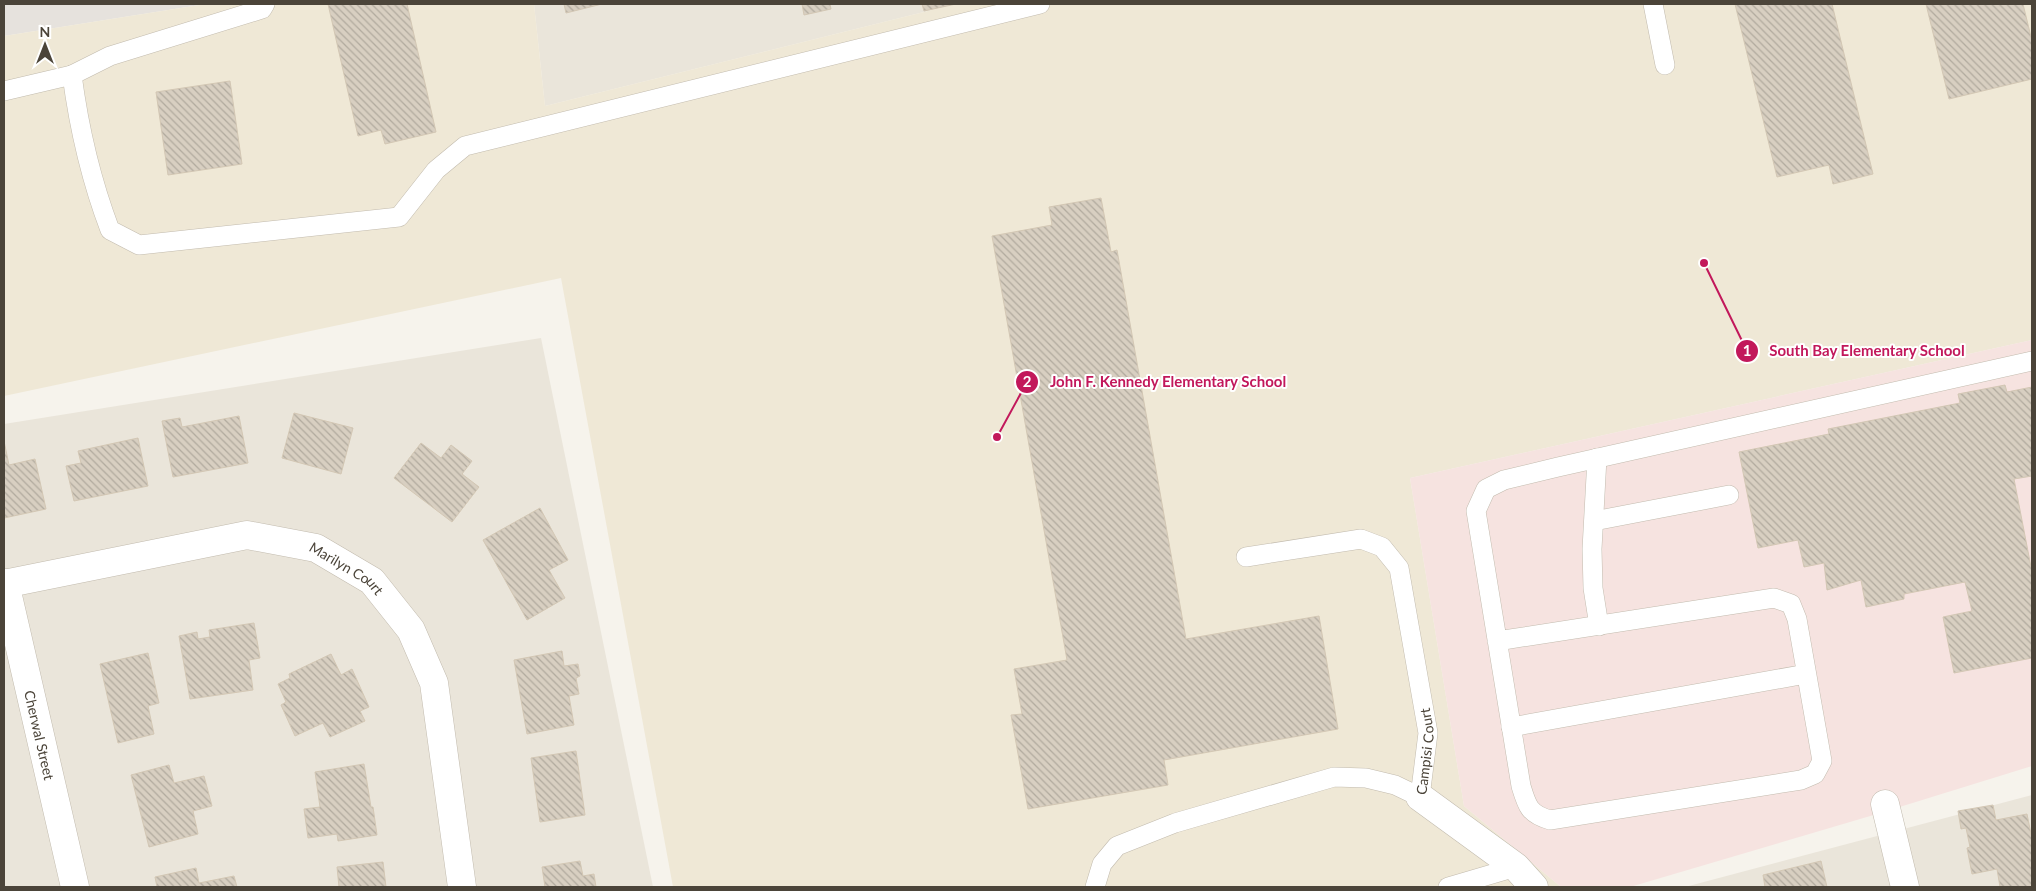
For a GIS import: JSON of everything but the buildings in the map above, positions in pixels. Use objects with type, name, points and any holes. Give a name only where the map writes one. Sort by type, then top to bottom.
[{"type":"street","name":"Marilyn Court","points":[[4,583],[247,535],[316,548],[372,581],[411,630],[434,684],[462,887]]},
{"type":"street","name":"Cherwal Street","points":[[4,583],[75,887]]},
{"type":"street","points":[[1420,797],[1516,867],[1534,887]]},
{"type":"street","points":[[1885,804],[1905,887]]},
{"type":"lane","points":[[4,91],[72,75],[110,56],[262,9],[265,4]]},
{"type":"lane","points":[[72,75],[78,122],[97,196],[110,230],[139,245],[399,217],[436,170],[465,146],[1040,4]]},
{"type":"lane","points":[[1653,4],[1665,65]]},
{"type":"lane","points":[[1497,642],[1774,598],[1791,604],[1797,619],[1822,761],[1815,774],[1801,780],[1550,820],[1536,816],[1528,806],[1521,786],[1497,642],[1476,511],[1486,489],[1504,480],[1597,458],[2032,361]]},
{"type":"lane","points":[[1597,458],[1593,588],[1599,626]]},
{"type":"lane","points":[[1594,521],[1728,495]]},
{"type":"lane","name":"Campisi Court","points":[[1095,887],[1102,864],[1117,846],[1175,823],[1334,777],[1366,778],[1395,785],[1420,797],[1428,733],[1399,568],[1382,547],[1361,539],[1246,558]]},
{"type":"lane","points":[[1511,727],[1806,674]]},
{"type":"lane","points":[[1448,887],[1516,867]]},
{"type":"shaded area","points":[[4,4],[206,4],[4,36]]},
{"type":"shaded area","points":[[206,4],[534,4],[545,106],[956,4],[2032,4],[2032,340],[1410,478],[1464,806],[1561,887],[673,887],[561,278],[4,396],[4,36]]},
{"type":"shaded area","points":[[534,4],[956,4],[545,106]]},
{"type":"shaded area","points":[[541,338],[653,887],[4,887],[4,424]]},
{"type":"shaded area","points":[[2032,340],[2032,766],[1630,887],[1561,887],[1464,806],[1410,478]]},
{"type":"shaded area","points":[[2032,795],[2032,887],[1685,887]]},
{"type":"place","name":"South Bay Elementary School","points":[[1704,263]]},
{"type":"place","name":"John F. Kennedy Elementary School","points":[[997,437]]}]
